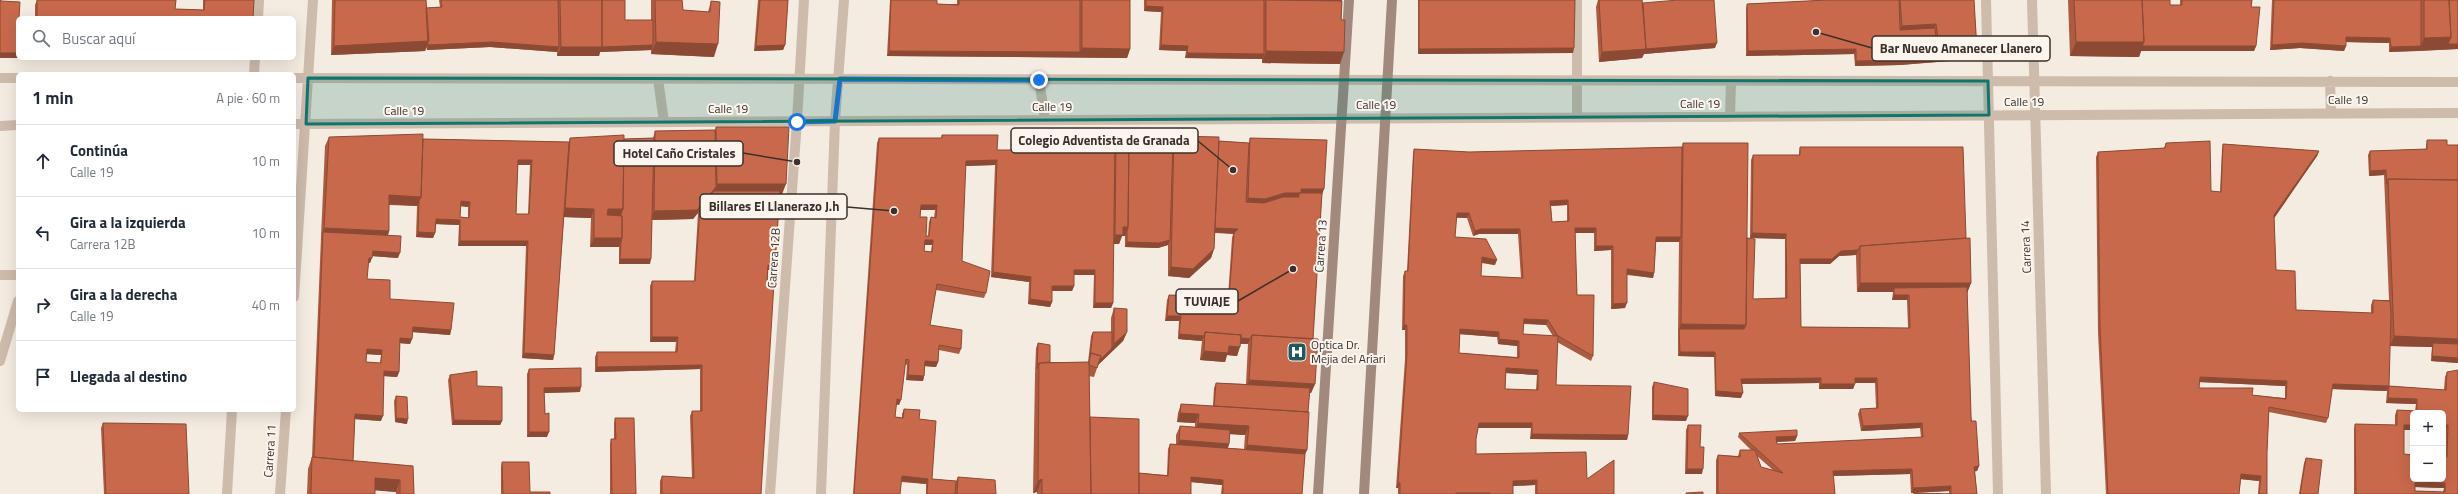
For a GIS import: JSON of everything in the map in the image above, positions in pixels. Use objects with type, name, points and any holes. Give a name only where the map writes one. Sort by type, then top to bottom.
[{"type":"main road","name":"Carrera 13","points":[[1318,494],[1349,0]]},
{"type":"main road","points":[[1364,494],[1392,0]]},
{"type":"street","points":[[258,16],[259,0]]},
{"type":"street","points":[[296,268],[313,0]]},
{"type":"street","name":"Carrera 12B","points":[[770,494],[797,122],[804,0]]},
{"type":"street","points":[[821,494],[835,121],[840,79],[844,0]]},
{"type":"street","points":[[1577,117],[1578,0]]},
{"type":"street","points":[[1986,0],[1998,494]]},
{"type":"street","name":"Carrera 14","points":[[2032,0],[2046,494]]},
{"type":"street","points":[[254,72],[255,60]]},
{"type":"street","points":[[0,78],[16,78]]},
{"type":"street","name":"Calle 19","points":[[296,78],[2458,82]]},
{"type":"street","points":[[658,79],[664,122]]},
{"type":"street","points":[[1039,80],[1045,120]]},
{"type":"street","points":[[1730,117],[1731,81]]},
{"type":"street","points":[[2330,81],[2331,114]]},
{"type":"street","name":"Calle 19","points":[[296,124],[2458,113]]},
{"type":"street","points":[[0,126],[16,125]]},
{"type":"street","points":[[0,275],[16,275]]},
{"type":"street","points":[[0,361],[16,308]]},
{"type":"street","points":[[227,494],[232,412]]},
{"type":"street","name":"Carrera 11","points":[[280,494],[286,412]]},
{"type":"highlighted area","points":[[308,78],[1988,81],[1989,115],[306,124]]},
{"type":"building","points":[[0,0],[20,2],[19,16],[16,16],[16,53],[0,53]]},
{"type":"building","points":[[37,0],[176,0],[175,9],[204,10],[205,0],[254,0],[253,16],[37,16]]},
{"type":"building","points":[[335,0],[426,0],[429,41],[334,46]]},
{"type":"building","points":[[441,0],[558,0],[559,47],[492,42],[428,45],[426,8],[442,7]]},
{"type":"building","points":[[560,0],[602,0],[602,47],[561,47]]},
{"type":"building","points":[[602,0],[625,0],[625,20],[653,20],[653,45],[602,47]]},
{"type":"building","points":[[655,0],[682,0],[683,10],[710,12],[711,1],[720,2],[718,44],[656,42]]},
{"type":"building","points":[[760,0],[788,0],[785,45],[756,46]]},
{"type":"building","points":[[891,0],[937,0],[937,4],[959,5],[959,0],[1080,0],[1080,52],[889,51]]},
{"type":"building","points":[[1082,0],[1130,0],[1130,49],[1082,48]]},
{"type":"building","points":[[1146,0],[1264,0],[1264,54],[1187,53],[1188,46],[1161,45],[1163,7],[1146,6]]},
{"type":"building","points":[[1266,0],[1342,1],[1341,20],[1345,20],[1344,52],[1266,51]]},
{"type":"building","points":[[1419,0],[1575,0],[1574,48],[1419,49]]},
{"type":"building","points":[[1599,0],[1642,0],[1646,49],[1602,52]]},
{"type":"building","points":[[1678,0],[1714,0],[1717,43],[1646,49],[1643,3]]},
{"type":"building","points":[[1827,0],[1899,0],[1900,30],[1935,28],[1936,38],[1929,37],[1927,41],[1928,58],[1856,61],[1856,49],[1748,51],[1747,4]]},
{"type":"building","points":[[1900,0],[1974,0],[1977,50],[1930,53],[1929,37],[1938,38],[1936,24],[1902,26]]},
{"type":"building","points":[[2074,0],[2142,0],[2144,42],[2076,42]]},
{"type":"building","points":[[2142,0],[2170,0],[2170,5],[2182,5],[2182,0],[2252,0],[2251,7],[2260,7],[2256,46],[2142,46],[2144,42]]},
{"type":"building","points":[[2274,0],[2421,0],[2421,46],[2391,47],[2390,38],[2346,37],[2346,46],[2302,43],[2272,45]]},
{"type":"building","points":[[2424,0],[2449,0],[2451,37],[2424,38]]},
{"type":"building","points":[[2449,0],[2458,0],[2458,44],[2448,44],[2451,37]]},
{"type":"building","points":[[716,127],[789,127],[786,184],[717,184]]},
{"type":"building","points":[[715,130],[716,187],[697,210],[654,211],[655,131]]},
{"type":"building","points":[[423,134],[421,197],[389,195],[389,231],[324,228],[329,137]]},
{"type":"building","points":[[624,135],[623,209],[608,209],[607,215],[622,216],[622,238],[594,238],[594,209],[565,208],[570,138]]},
{"type":"building","points":[[942,135],[998,135],[997,150],[1058,150],[1058,139],[1115,139],[1113,303],[1095,303],[1095,270],[1074,270],[1074,286],[1052,286],[1052,302],[1030,299],[1031,277],[993,272],[997,160],[966,161],[962,261],[990,271],[986,293],[937,284],[930,325],[962,330],[961,349],[939,345],[938,362],[925,361],[924,376],[908,375],[909,360],[906,359],[901,400],[897,399],[895,417],[903,418],[904,409],[920,410],[919,419],[936,421],[932,479],[956,481],[955,494],[927,494],[928,479],[902,476],[900,494],[854,494],[879,138],[942,138]],"holes":[[[921,205],[937,205],[936,218],[931,217],[929,236],[926,236],[927,217],[920,217]],[[925,240],[933,240],[932,252],[924,251]]]},
{"type":"building","points":[[1116,135],[1129,135],[1128,227],[1123,227],[1123,235],[1115,235]]},
{"type":"building","points":[[1174,136],[1219,137],[1214,249],[1193,269],[1171,267]]},
{"type":"building","points":[[654,138],[651,259],[620,259],[622,238],[621,214],[623,209],[624,139]]},
{"type":"building","points":[[1250,138],[1327,140],[1324,189],[1301,189],[1301,193],[1285,193],[1265,199],[1248,198]]},
{"type":"building","points":[[423,139],[569,142],[554,355],[524,353],[528,241],[460,241],[460,220],[436,219],[435,233],[418,232],[419,201],[421,197]],"holes":[[[518,160],[532,160],[529,214],[516,214]],[[461,201],[470,202],[469,218],[460,217]]]},
{"type":"building","points":[[1129,140],[1173,140],[1170,240],[1159,243],[1127,242]]},
{"type":"building","points":[[2427,140],[2447,140],[2447,145],[2458,145],[2458,180],[2388,179],[2387,184],[2386,170],[2370,171],[2370,151],[2427,149]]},
{"type":"building","points":[[1219,141],[1249,143],[1246,202],[1264,203],[1283,197],[1299,197],[1299,193],[1322,193],[1313,339],[1252,335],[1250,339],[1241,338],[1241,335],[1205,332],[1204,336],[1179,334],[1181,316],[1167,316],[1169,295],[1229,297],[1234,233],[1238,229],[1215,228]]},
{"type":"building","points":[[2210,141],[2211,191],[2221,192],[2223,144],[2319,151],[2274,215],[2276,270],[2295,271],[2296,310],[2373,313],[2373,300],[2390,301],[2389,386],[2333,384],[2328,418],[2269,407],[2267,494],[2259,494],[2261,476],[2241,474],[2239,494],[2108,494],[2100,328],[2098,152],[2165,148],[2166,143]],"holes":[[[2200,377],[2287,381],[2286,399],[2252,395],[2253,388],[2199,388]]]},
{"type":"building","points":[[1683,143],[1748,143],[1746,325],[1681,324]]},
{"type":"building","points":[[1682,147],[1681,237],[1656,237],[1654,273],[1627,269],[1627,303],[1613,304],[1613,246],[1596,246],[1596,228],[1575,228],[1577,295],[1594,295],[1593,356],[1558,336],[1556,385],[1631,386],[1628,435],[1532,434],[1532,423],[1479,423],[1476,439],[1476,454],[1586,452],[1587,479],[1614,460],[1614,494],[1537,494],[1537,480],[1513,481],[1513,494],[1400,494],[1400,483],[1398,483],[1407,354],[1407,325],[1404,325],[1405,271],[1408,271],[1414,149],[1469,152]],"holes":[[[1568,200],[1569,221],[1552,222],[1550,201]],[[1457,213],[1469,213],[1475,231],[1481,229],[1520,229],[1523,278],[1481,276],[1482,257],[1497,260],[1486,239],[1455,237]],[[1524,319],[1548,320],[1558,336],[1523,334]],[[1460,329],[1499,332],[1499,339],[1519,341],[1519,358],[1459,353]],[[1506,368],[1538,370],[1538,390],[1505,389]]]},
{"type":"building","points":[[1800,147],[1963,147],[1966,238],[1860,246],[1858,250],[1841,251],[1832,259],[1800,259],[1801,327],[1910,328],[1909,295],[1894,295],[1894,288],[1967,287],[1971,421],[1976,421],[1979,466],[1974,467],[1977,494],[1951,494],[1951,486],[1913,488],[1912,469],[1833,471],[1835,494],[1718,494],[1718,455],[1740,457],[1740,450],[1755,450],[1761,467],[1783,473],[1739,433],[1797,430],[1797,436],[1776,437],[1777,444],[1923,437],[1922,423],[1863,426],[1860,409],[1878,408],[1877,378],[1855,378],[1855,384],[1821,384],[1821,378],[1741,379],[1743,393],[1716,391],[1715,352],[1680,352],[1679,329],[1744,329],[1746,325],[1747,238],[1755,239],[1753,299],[1787,298],[1786,234],[1752,233],[1753,155],[1800,155]]},
{"type":"building","points":[[2388,179],[2458,180],[2458,339],[2394,336]]},
{"type":"building","points":[[714,191],[780,191],[775,265],[768,265],[767,283],[774,283],[761,494],[662,494],[662,476],[694,478],[692,411],[702,411],[702,365],[597,367],[597,352],[677,352],[678,337],[652,337],[652,281],[695,281],[700,208]]},
{"type":"building","points":[[323,232],[401,236],[400,253],[373,251],[372,258],[369,258],[367,279],[390,280],[390,299],[454,303],[451,330],[413,327],[412,339],[400,338],[399,372],[384,371],[383,416],[355,414],[353,461],[314,457]],"holes":[[[367,349],[382,350],[381,363],[366,362]]]},
{"type":"building","points":[[1970,238],[1971,283],[1860,283],[1860,246]]},
{"type":"building","points":[[1114,308],[1127,309],[1127,332],[1114,344]]},
{"type":"building","points":[[1093,332],[1112,332],[1112,348],[1100,360],[1101,356],[1091,353],[1090,357]]},
{"type":"building","points":[[1205,332],[1241,335],[1240,347],[1229,346],[1228,353],[1204,351]]},
{"type":"building","points":[[1252,335],[1318,339],[1315,384],[1249,380]]},
{"type":"building","points":[[1038,343],[1050,345],[1050,362],[1039,363],[1037,369]]},
{"type":"building","points":[[2433,343],[2458,344],[2458,358],[2432,356]]},
{"type":"building","points":[[1091,353],[1101,356],[1097,368],[1089,365]]},
{"type":"building","points":[[1089,362],[1091,494],[1042,494],[1042,479],[1038,481],[1039,363]]},
{"type":"building","points":[[581,368],[581,387],[544,388],[545,414],[549,413],[549,432],[529,432],[529,369]]},
{"type":"building","points":[[2458,370],[2458,494],[2356,494],[2355,424],[2397,425],[2397,410],[2410,411],[2410,425],[2404,425],[2404,454],[2410,455],[2410,482],[2415,482],[2446,482],[2448,425],[2446,425],[2446,410],[2417,410],[2417,399],[2388,398],[2389,386],[2446,390],[2447,372]],"holes":[[[2415,482],[2445,483],[2445,492],[2415,491]]]},
{"type":"building","points":[[477,371],[477,386],[502,387],[502,421],[454,420],[450,375]]},
{"type":"building","points":[[1654,382],[1688,389],[1688,416],[1653,415]]},
{"type":"building","points":[[1216,383],[1310,388],[1308,412],[1214,406]]},
{"type":"building","points":[[396,396],[407,397],[408,419],[396,418]]},
{"type":"building","points":[[1181,404],[1309,412],[1307,450],[1247,445],[1249,426],[1198,423],[1199,414],[1180,413]]},
{"type":"building","points":[[1090,417],[1139,419],[1139,494],[1091,494]]},
{"type":"building","points":[[615,418],[634,418],[636,494],[612,494],[611,439],[616,439]]},
{"type":"building","points":[[103,423],[186,424],[189,494],[106,494]]},
{"type":"building","points":[[1688,425],[1701,425],[1700,447],[1704,447],[1703,469],[1687,469]]},
{"type":"building","points":[[1180,426],[1230,430],[1229,444],[1179,440]]},
{"type":"building","points":[[1170,444],[1305,454],[1302,494],[1223,494],[1223,480],[1191,477],[1191,494],[1139,494],[1139,473],[1168,476]]},
{"type":"building","points":[[312,457],[413,466],[414,494],[400,494],[400,480],[375,478],[375,494],[311,494]]},
{"type":"building","points":[[2306,458],[2322,460],[2318,494],[2300,494]]},
{"type":"building","points":[[502,462],[529,462],[530,492],[550,492],[550,494],[503,494]]},
{"type":"building","points":[[958,477],[995,480],[996,494],[957,494]]},
{"type":"building","points":[[1703,492],[1703,494],[1686,494],[1686,493]]},
{"type":"building","points":[[1914,493],[1951,494],[1914,494]]},
{"type":"place","name":"Bar Nuevo Amanecer Llanero","points":[[1816,32]]},
{"type":"place","name":"Hotel Caño Cristales","points":[[797,162]]},
{"type":"place","name":"Colegio Adventista de Granada","points":[[1233,170]]},
{"type":"place","name":"Billares El Llanerazo J.h","points":[[894,211]]},
{"type":"place","name":"TUVIAJE","points":[[1293,269]]},
{"type":"place","name":"Optica Dr. Mejia del Ariari","points":[[1297,352]]},
{"type":"route","points":[[797,122],[835,121],[840,79],[1039,80]]}]
